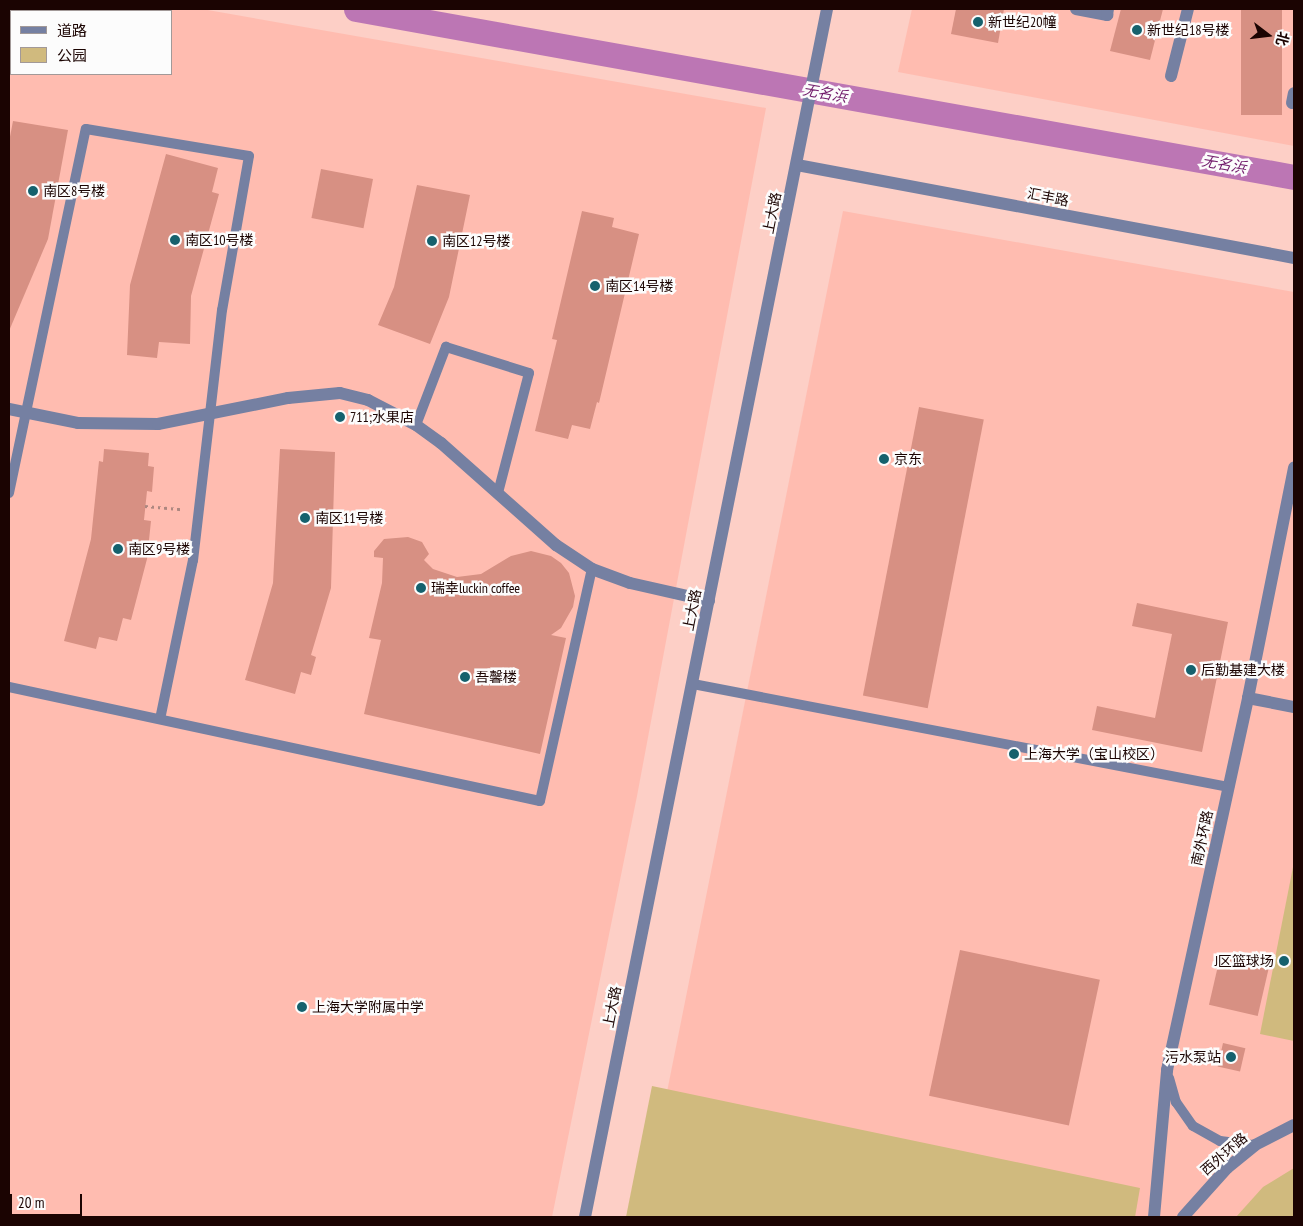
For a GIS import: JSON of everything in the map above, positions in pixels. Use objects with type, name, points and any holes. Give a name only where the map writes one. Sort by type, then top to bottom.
[{"type":"street","name":"上大路","points":[[585,1217],[828,9]]},
{"type":"street","points":[[1076,9],[1107,15],[1108,9]]},
{"type":"street","points":[[1171,76],[1188,9]]},
{"type":"street","name":"汇丰路","points":[[797,165],[1294,258]]},
{"type":"street","points":[[9,409],[78,423],[158,424],[288,398],[340,393],[368,400],[416,425],[441,443],[556,545],[592,569],[630,584],[709,601]]},
{"type":"street","name":"南外环路","points":[[1154,1217],[1167,1070],[1248,698],[1294,468]]},
{"type":"street","points":[[1248,698],[1294,706]]},
{"type":"street","name":"西外环路","points":[[1182,1217],[1227,1168],[1255,1145],[1294,1125]]},
{"type":"lane","points":[[9,493],[86,129],[249,156],[222,310],[193,560],[160,719]]},
{"type":"lane","points":[[416,425],[446,347],[529,372],[498,493]]},
{"type":"lane","points":[[9,687],[540,801],[592,569]]},
{"type":"lane","points":[[692,684],[1229,787]]},
{"type":"lane","points":[[1167,1070],[1176,1102],[1194,1126],[1220,1141],[1255,1145]]},
{"type":"path","points":[[146,506],[199,511]]},
{"type":"shaded area","points":[[9,9],[202,9],[766,108],[637,796],[552,1217],[9,1217]]},
{"type":"shaded area","points":[[912,9],[1294,9],[1294,146],[898,72]]},
{"type":"shaded area","name":"上海大学（宝山校区）","points":[[843,211],[1294,292],[1294,1217],[642,1217]]},
{"type":"green space","name":"J区篮球场","points":[[1294,862],[1294,1041],[1260,1034]]},
{"type":"green space","points":[[652,1086],[1140,1188],[1135,1217],[626,1217]]},
{"type":"green space","points":[[1294,1168],[1294,1217],[1236,1217],[1263,1187]]},
{"type":"building","name":"新世纪20幢","points":[[956,9],[1004,9],[998,43],[951,34]]},
{"type":"building","name":"新世纪18号楼","points":[[1121,9],[1163,9],[1150,60],[1110,51]]},
{"type":"building","points":[[1241,9],[1282,9],[1282,115],[1241,115]]},
{"type":"building","name":"南区8号楼","points":[[13,121],[68,130],[48,239],[9,331],[9,142]]},
{"type":"building","name":"南区10号楼","points":[[166,154],[218,168],[212,192],[219,194],[191,296],[190,344],[159,342],[157,358],[127,355],[130,285]]},
{"type":"building","points":[[321,169],[373,179],[363,228],[311,218]]},
{"type":"building","name":"南区12号楼","points":[[417,185],[470,195],[449,297],[430,344],[378,325],[394,287]]},
{"type":"building","name":"南区14号楼","points":[[582,211],[614,218],[612,227],[639,234],[599,403],[597,402],[590,429],[572,425],[568,439],[535,431],[557,340],[552,339]]},
{"type":"building","points":[[919,407],[984,420],[928,708],[863,696]]},
{"type":"building","name":"南区9号楼","points":[[104,449],[149,453],[148,466],[154,467],[152,492],[147,491],[144,520],[151,521],[147,559],[131,620],[123,618],[117,641],[99,637],[96,649],[64,641],[91,539],[99,461],[103,462]]},
{"type":"building","name":"南区11号楼","points":[[280,449],[335,452],[331,588],[311,655],[316,657],[311,675],[301,672],[295,694],[245,680],[273,583]]},
{"type":"building","name":"吾馨楼","points":[[408,537],[422,542],[429,554],[424,560],[433,569],[457,577],[481,574],[511,556],[531,551],[551,556],[561,563],[569,573],[575,596],[573,607],[561,628],[551,635],[566,638],[540,754],[364,714],[381,640],[369,638],[382,583],[383,558],[374,557],[374,551],[384,539]]},
{"type":"building","name":"后勤基建大楼","points":[[1137,603],[1228,622],[1202,752],[1092,730],[1097,706],[1155,718],[1172,634],[1132,626]]},
{"type":"building","points":[[960,950],[1100,980],[1069,1125],[929,1096]]},
{"type":"building","points":[[1220,957],[1269,968],[1258,1016],[1209,1005]]},
{"type":"building","name":"污水泵站","points":[[1223,1043],[1245,1048],[1240,1072],[1218,1066]]},
{"type":"waterway","name":"无名浜","points":[[356,9],[1294,177]]},
{"type":"place","name":"新世纪20幢","points":[[978,22]]},
{"type":"place","name":"新世纪18号楼","points":[[1137,30]]},
{"type":"place","name":"南区8号楼","points":[[33,191]]},
{"type":"place","name":"南区10号楼","points":[[175,240]]},
{"type":"place","name":"南区12号楼","points":[[432,241]]},
{"type":"place","name":"南区14号楼","points":[[595,286]]},
{"type":"place","name":"711;水果店","points":[[340,417]]},
{"type":"place","name":"京东","points":[[884,459]]},
{"type":"place","name":"南区11号楼","points":[[305,518]]},
{"type":"place","name":"南区9号楼","points":[[118,549]]},
{"type":"place","name":"瑞幸luckin coffee","points":[[421,588]]},
{"type":"place","name":"后勤基建大楼","points":[[1191,670]]},
{"type":"place","name":"吾馨楼","points":[[465,677]]},
{"type":"place","name":"上海大学（宝山校区）","points":[[1014,754]]},
{"type":"place","name":"J区篮球场","points":[[1284,961]]},
{"type":"place","name":"上海大学附属中学","points":[[302,1007]]},
{"type":"place","name":"污水泵站","points":[[1231,1057]]}]
